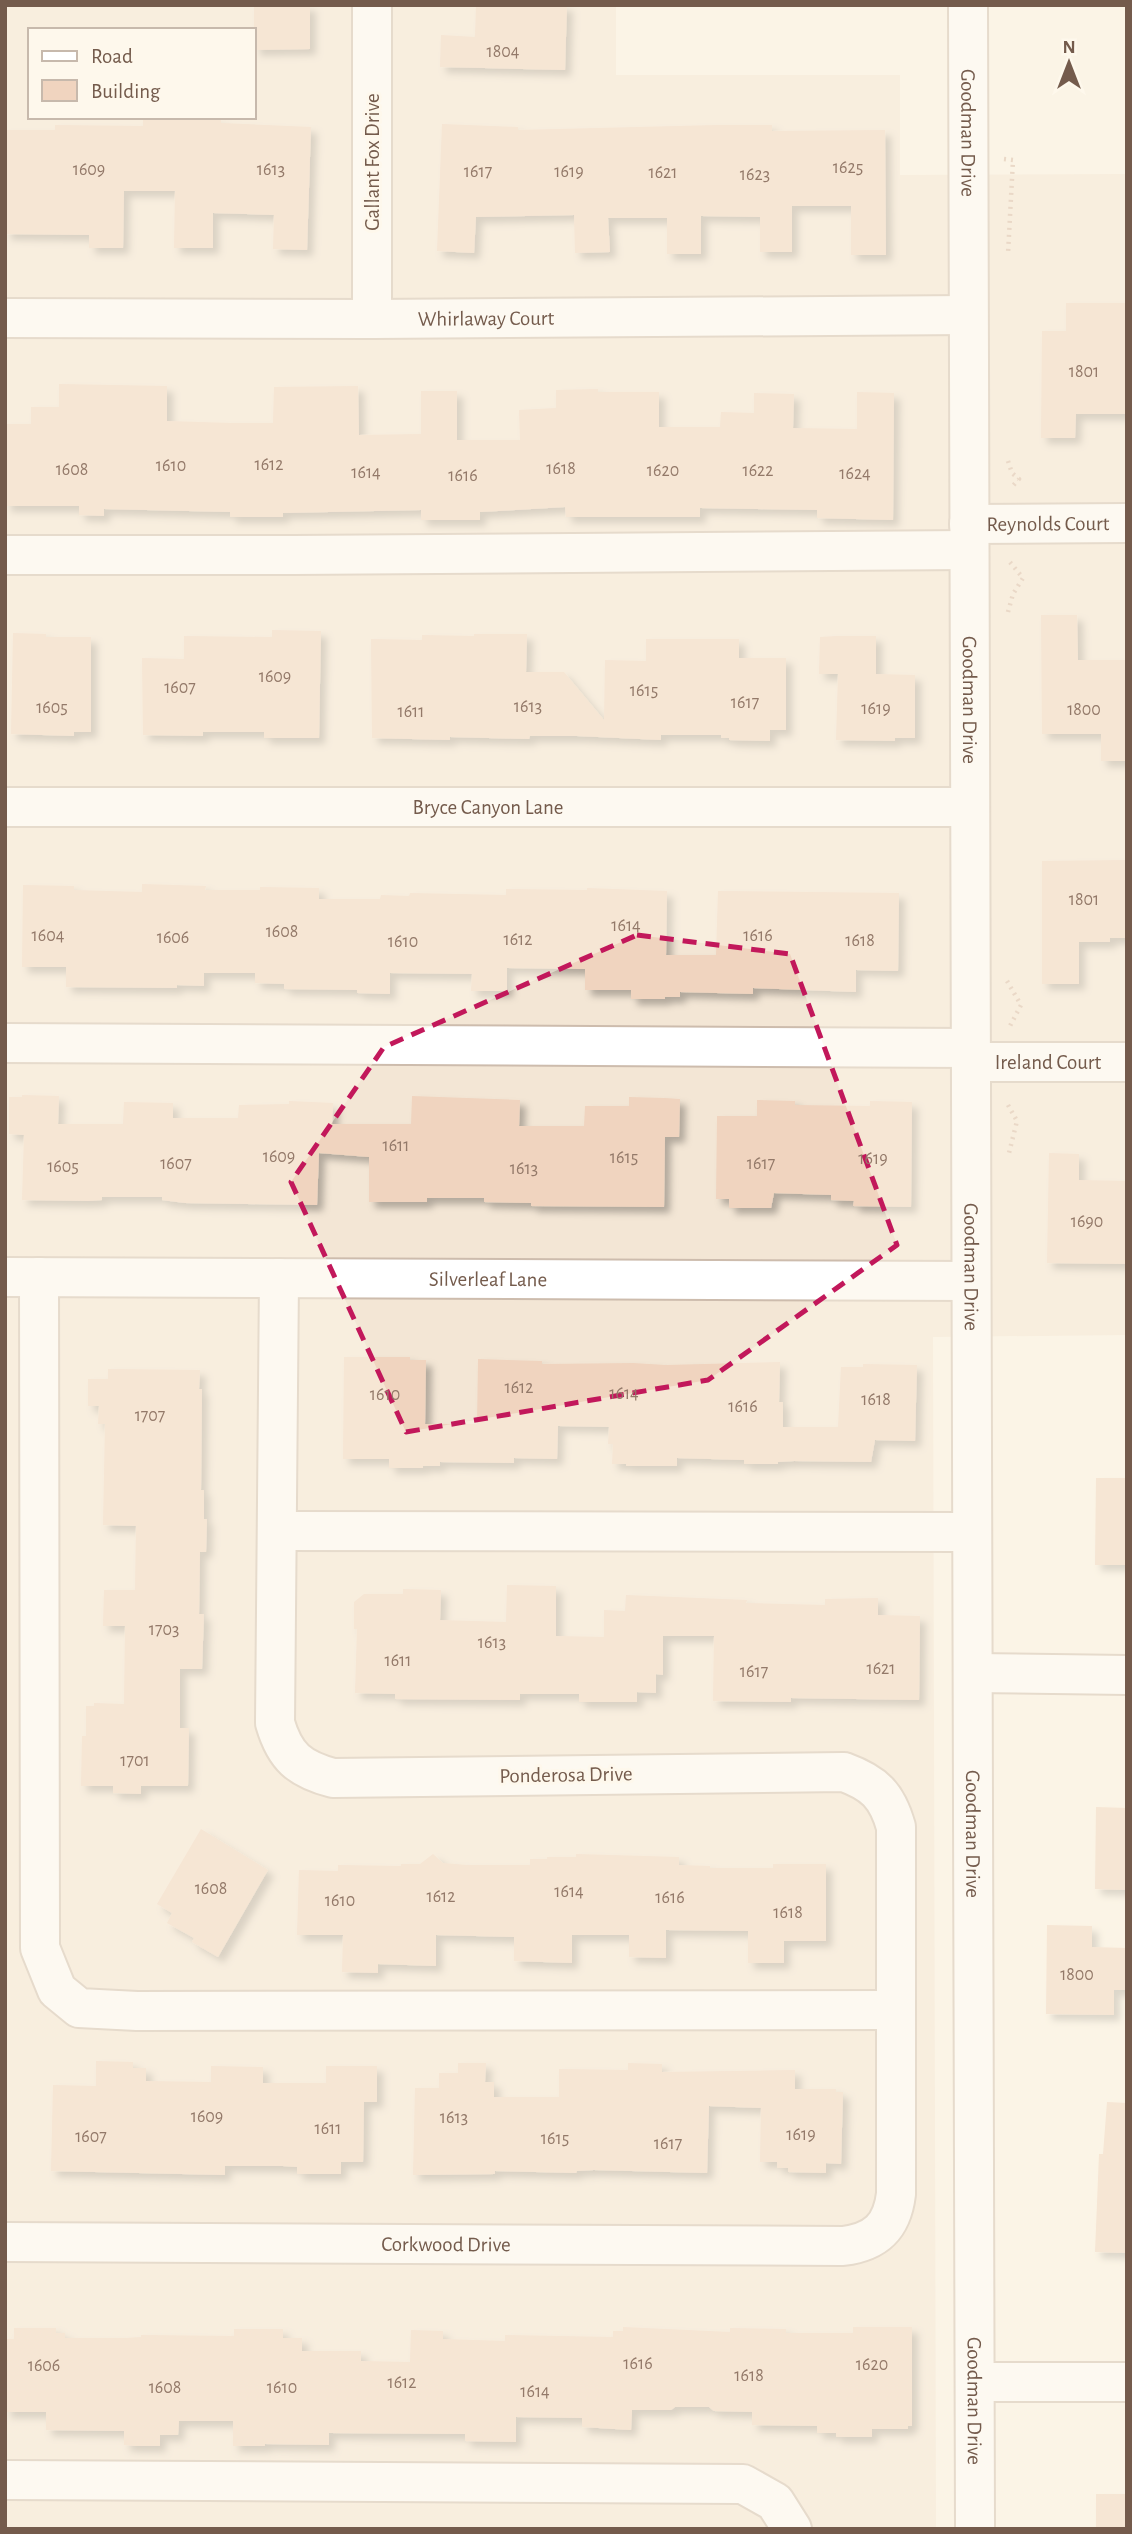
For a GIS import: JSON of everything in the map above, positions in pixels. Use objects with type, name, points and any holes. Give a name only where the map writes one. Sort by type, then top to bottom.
[{"type":"street","name":"Gallant Fox Drive","points":[[372,5],[372,319]]},
{"type":"street","name":"Goodman Drive","points":[[968,5],[975,2529]]},
{"type":"street","name":"Whirlaway Court","points":[[5,318],[372,319],[968,315]]},
{"type":"street","name":"Reynolds Court","points":[[5,555],[307,555],[969,537],[1127,523]]},
{"type":"street","name":"Bryce Canyon Lane","points":[[5,807],[970,807]]},
{"type":"street","name":"Ireland Court","points":[[5,1043],[971,1055],[1127,1062]]},
{"type":"street","name":"Silverleaf Lane","points":[[22,1277],[971,1281]]},
{"type":"street","points":[[22,1277],[40,1948],[57,1990],[79,2008],[137,2011],[897,2010]]},
{"type":"street","name":"Ponderosa Drive","points":[[279,1278],[275,1723],[281,1744],[295,1760],[312,1773],[333,1778],[844,1772],[863,1779],[879,1791],[890,1807],[897,1827],[897,2194],[894,2210],[882,2229]]},
{"type":"street","points":[[277,1531],[972,1532]]},
{"type":"street","points":[[973,1673],[1127,1675]]},
{"type":"street","name":"Corkwood Drive","points":[[5,2242],[843,2246],[859,2244],[874,2237],[882,2229]]},
{"type":"street","points":[[975,2382],[1127,2382]]},
{"type":"street","points":[[5,2480],[743,2484],[775,2502],[792,2529]]},
{"type":"highlighted area","points":[[637,935],[790,954],[897,1245],[708,1380],[406,1432],[291,1182],[384,1047]]},
{"type":"shaded area","points":[[5,5],[616,5],[616,75],[900,75],[900,175],[1127,174],[1127,1335],[933,1337],[936,2529],[5,2529]]},
{"type":"building","points":[[254,5],[310,5],[310,49],[256,50]]},
{"type":"building","points":[[476,5],[567,5],[565,70],[440,67],[441,35],[475,37]]},
{"type":"building","points":[[143,119],[221,120],[221,123],[311,127],[307,250],[273,249],[274,215],[213,213],[213,248],[174,248],[175,191],[124,191],[123,248],[89,248],[89,235],[5,234],[5,130],[55,130],[55,125],[143,126]]},
{"type":"building","points":[[442,124],[518,127],[518,130],[772,125],[772,131],[885,130],[886,255],[851,255],[851,206],[792,206],[792,252],[760,252],[760,217],[701,216],[701,254],[667,254],[667,218],[608,218],[610,252],[575,253],[574,215],[476,217],[474,253],[437,251]]},
{"type":"building","points":[[1066,303],[1127,303],[1127,414],[1076,414],[1075,438],[1041,438],[1042,331],[1066,331]]},
{"type":"building","points":[[59,384],[167,386],[167,421],[231,423],[273,423],[274,387],[358,386],[359,435],[421,434],[421,391],[457,391],[457,440],[520,440],[519,410],[556,408],[556,390],[659,392],[659,427],[720,427],[721,412],[754,413],[754,393],[794,394],[793,428],[857,429],[857,392],[894,393],[893,520],[817,518],[817,510],[700,508],[700,517],[566,517],[565,507],[480,512],[480,520],[421,520],[421,510],[230,517],[230,512],[104,509],[104,516],[79,515],[79,506],[5,506],[5,424],[31,424],[31,407],[59,407]]},
{"type":"building","points":[[1041,615],[1077,615],[1078,660],[1126,660],[1127,761],[1101,761],[1101,734],[1042,734]]},
{"type":"building","points":[[272,630],[321,631],[319,738],[264,738],[264,732],[203,732],[203,736],[143,735],[142,658],[184,659],[184,636],[272,637]]},
{"type":"building","points":[[13,633],[46,634],[46,637],[91,637],[91,732],[74,732],[74,736],[11,734]]},
{"type":"building","points":[[527,634],[526,672],[564,672],[604,720],[605,660],[646,661],[646,639],[739,639],[739,658],[786,658],[786,730],[770,730],[770,741],[729,740],[721,738],[721,735],[661,735],[661,740],[577,736],[530,736],[529,739],[450,737],[450,740],[372,738],[371,639],[422,640],[422,635]]},
{"type":"building","points":[[876,636],[876,674],[915,675],[915,738],[895,738],[895,741],[836,740],[838,674],[819,674],[820,637]]},
{"type":"building","points":[[1127,860],[1127,938],[1110,938],[1110,942],[1079,942],[1079,984],[1042,984],[1042,861]]},
{"type":"building","points":[[142,884],[206,886],[205,890],[319,888],[319,899],[380,899],[381,895],[409,896],[410,893],[506,895],[506,889],[667,891],[666,955],[716,955],[718,891],[899,893],[898,971],[856,970],[856,992],[753,988],[753,994],[680,992],[680,997],[631,999],[631,990],[585,990],[585,969],[507,968],[507,991],[471,991],[472,974],[390,973],[390,994],[357,993],[357,990],[284,989],[284,984],[255,983],[255,973],[204,973],[204,986],[177,985],[177,988],[66,987],[66,967],[22,967],[23,885],[142,892]]},
{"type":"building","points":[[59,1096],[58,1124],[123,1124],[124,1102],[173,1103],[173,1118],[238,1118],[239,1105],[289,1104],[289,1101],[333,1103],[332,1124],[411,1124],[412,1096],[520,1100],[519,1126],[584,1126],[585,1106],[629,1106],[629,1097],[665,1098],[680,1099],[679,1137],[665,1137],[664,1207],[531,1206],[531,1203],[484,1202],[484,1198],[369,1202],[369,1157],[319,1153],[317,1205],[185,1203],[162,1200],[162,1197],[102,1197],[102,1200],[88,1201],[22,1200],[24,1135],[9,1134],[9,1097]]},
{"type":"building","points":[[757,1100],[795,1101],[795,1105],[870,1106],[870,1101],[912,1102],[911,1207],[853,1206],[854,1201],[831,1200],[831,1195],[774,1193],[771,1208],[729,1208],[729,1199],[716,1199],[717,1116],[757,1116]]},
{"type":"building","points":[[1049,1153],[1079,1154],[1079,1180],[1127,1181],[1127,1264],[1047,1263]]},
{"type":"building","points":[[344,1357],[410,1357],[410,1360],[426,1360],[425,1424],[477,1424],[478,1359],[542,1361],[542,1364],[780,1362],[779,1402],[783,1402],[783,1427],[838,1427],[841,1367],[863,1367],[863,1364],[917,1365],[915,1441],[875,1440],[871,1462],[794,1461],[744,1464],[744,1460],[677,1458],[677,1466],[626,1466],[612,1464],[613,1444],[608,1444],[609,1427],[558,1426],[557,1459],[514,1458],[514,1463],[440,1462],[440,1466],[423,1468],[389,1468],[389,1459],[343,1459]]},
{"type":"building","points":[[108,1369],[200,1370],[199,1389],[202,1389],[201,1490],[204,1490],[204,1519],[207,1519],[206,1552],[200,1552],[199,1614],[204,1614],[202,1669],[180,1669],[180,1728],[189,1728],[188,1786],[141,1786],[141,1794],[113,1793],[113,1786],[81,1786],[82,1736],[86,1736],[86,1706],[94,1706],[94,1703],[124,1704],[125,1626],[103,1626],[104,1590],[135,1590],[136,1526],[103,1525],[105,1424],[98,1424],[99,1406],[88,1406],[88,1379],[108,1379]]},
{"type":"building","points":[[1096,1478],[1127,1478],[1127,1565],[1095,1565]]},
{"type":"building","points":[[507,1585],[556,1586],[556,1636],[604,1637],[604,1610],[625,1611],[626,1595],[825,1605],[825,1599],[878,1598],[878,1615],[920,1616],[919,1700],[791,1698],[791,1702],[713,1701],[714,1636],[663,1636],[663,1675],[656,1674],[656,1693],[637,1692],[637,1702],[579,1702],[579,1694],[520,1694],[520,1700],[395,1699],[395,1694],[355,1693],[357,1629],[354,1629],[354,1602],[364,1594],[403,1594],[403,1589],[441,1590],[440,1620],[506,1622]]},
{"type":"building","points":[[1096,1807],[1127,1808],[1127,1890],[1095,1889]]},
{"type":"building","points":[[201,1829],[268,1870],[218,1957],[192,1942],[194,1938],[167,1923],[172,1913],[157,1904]]},
{"type":"building","points":[[433,1854],[443,1863],[467,1865],[530,1865],[530,1859],[576,1857],[576,1854],[679,1857],[679,1865],[710,1868],[773,1868],[773,1864],[826,1864],[826,1941],[784,1941],[784,1963],[748,1963],[748,1931],[666,1930],[666,1958],[629,1957],[629,1935],[572,1935],[572,1963],[514,1961],[514,1937],[436,1935],[436,1966],[378,1964],[378,1973],[342,1972],[343,1935],[297,1935],[299,1870],[338,1871],[338,1865],[420,1864]]},
{"type":"building","points":[[1047,1925],[1092,1926],[1092,1947],[1127,1948],[1127,1990],[1114,1990],[1114,2015],[1046,2014]]},
{"type":"building","points":[[96,2061],[133,2062],[133,2068],[146,2068],[146,2081],[211,2082],[211,2066],[263,2067],[263,2083],[326,2083],[326,2066],[377,2066],[377,2102],[364,2102],[363,2162],[341,2162],[341,2174],[297,2174],[297,2167],[283,2166],[225,2166],[225,2175],[51,2171],[53,2085],[96,2086]]},
{"type":"building","points":[[458,2063],[486,2063],[485,2082],[494,2082],[494,2097],[559,2097],[559,2069],[628,2070],[628,2063],[662,2064],[662,2072],[795,2070],[795,2089],[836,2089],[836,2092],[843,2092],[841,2164],[826,2163],[826,2173],[788,2172],[788,2168],[777,2168],[777,2162],[760,2162],[761,2108],[709,2106],[707,2173],[594,2170],[576,2173],[495,2171],[495,2174],[413,2175],[415,2088],[439,2088],[439,2073],[458,2073]]},
{"type":"building","points":[[1107,2102],[1127,2103],[1127,2253],[1095,2252],[1099,2154],[1103,2154]]},
{"type":"building","points":[[623,2327],[730,2332],[730,2328],[786,2329],[786,2333],[853,2333],[853,2327],[912,2327],[912,2426],[908,2426],[908,2429],[872,2429],[872,2437],[836,2437],[836,2433],[817,2433],[817,2426],[752,2425],[752,2412],[714,2411],[709,2407],[675,2407],[671,2410],[632,2410],[631,2430],[582,2427],[582,2418],[516,2417],[516,2442],[465,2441],[465,2434],[329,2433],[329,2445],[233,2446],[233,2421],[179,2421],[178,2435],[160,2435],[160,2446],[134,2446],[124,2445],[124,2431],[46,2430],[46,2412],[5,2412],[5,2339],[14,2339],[14,2328],[56,2328],[56,2333],[65,2333],[65,2338],[126,2338],[141,2335],[234,2336],[234,2329],[283,2329],[283,2338],[302,2338],[302,2351],[361,2351],[361,2361],[410,2362],[411,2330],[443,2331],[443,2339],[505,2341],[505,2335],[613,2337],[613,2331],[623,2331]]},
{"type":"building","points":[[1096,2494],[1127,2494],[1127,2529],[1096,2529]]}]
